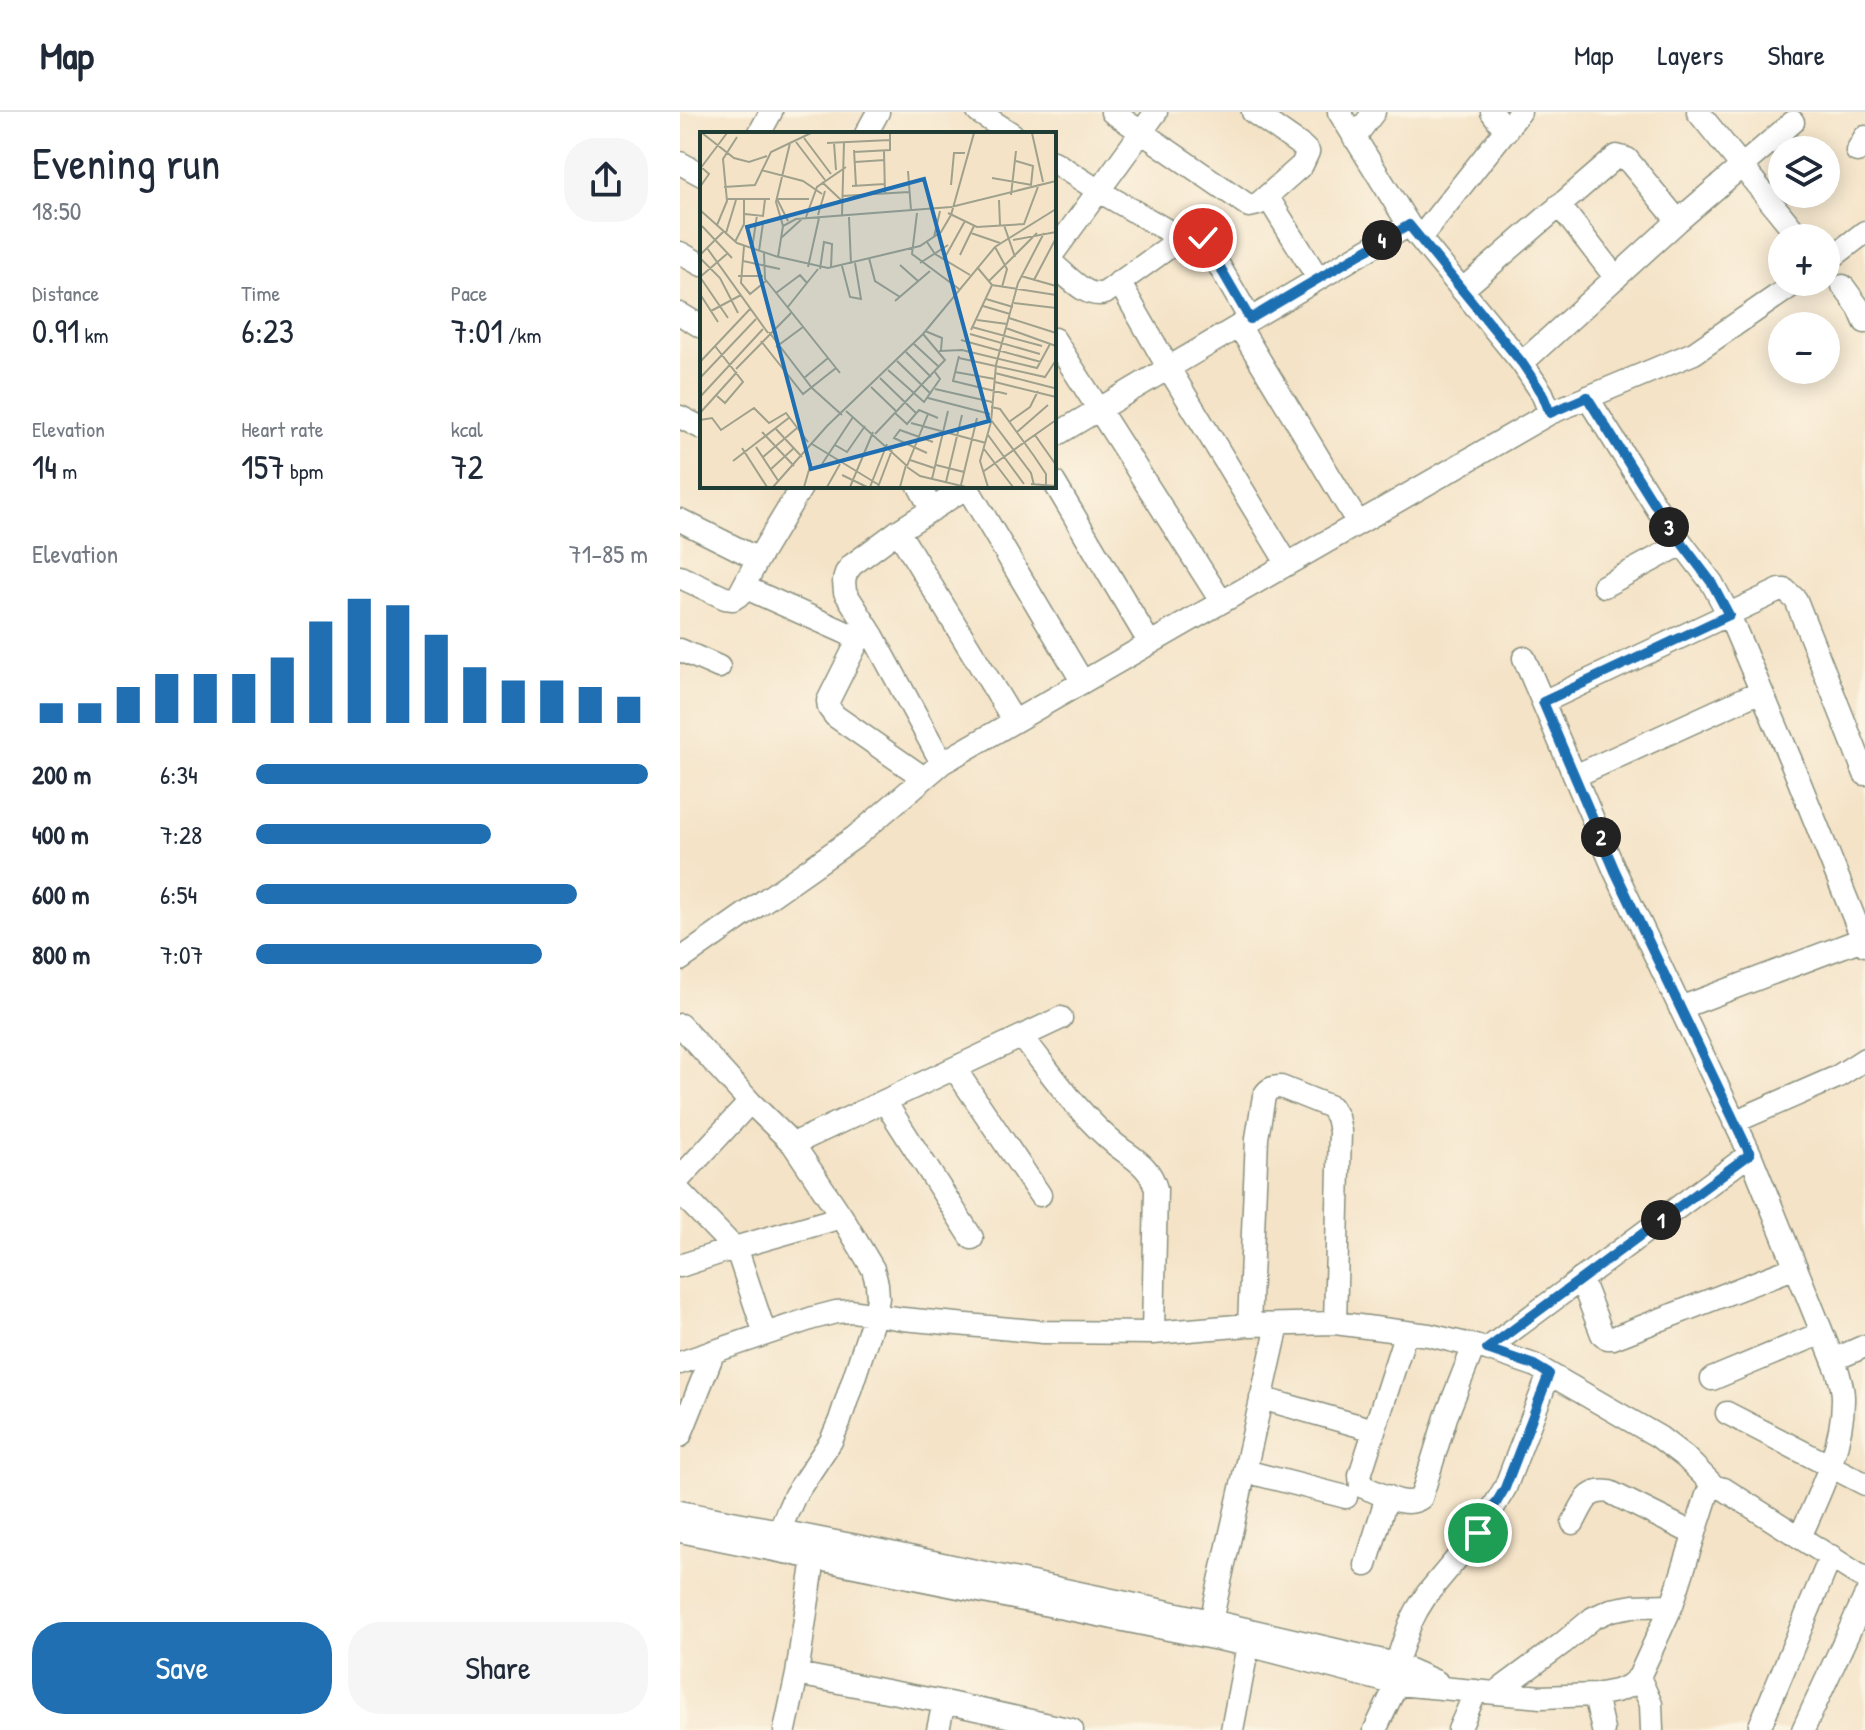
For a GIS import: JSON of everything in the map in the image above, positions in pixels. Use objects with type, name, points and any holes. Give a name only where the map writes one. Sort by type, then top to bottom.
[{"type":"street","points":[[760,132],[771,112]]},
{"type":"street","points":[[867,132],[878,112]]},
{"type":"street","points":[[1112,112],[1249,206],[1258,204],[1302,165],[1308,152],[1253,112]]},
{"type":"street","points":[[1056,249],[1156,112]]},
{"type":"street","points":[[1339,112],[1414,232],[1522,363],[1542,393],[1550,413]]},
{"type":"street","points":[[1354,138],[1374,112]]},
{"type":"street","points":[[1492,112],[1506,131]]},
{"type":"street","points":[[1056,435],[1318,278],[1414,232],[1520,112]]},
{"type":"street","points":[[1698,112],[1789,224]]},
{"type":"street","points":[[980,118],[1008,132]]},
{"type":"street","points":[[1522,363],[1678,221],[1793,122]]},
{"type":"street","points":[[1462,290],[1617,156],[1627,159],[1678,221]]},
{"type":"street","points":[[680,163],[700,174]]},
{"type":"street","points":[[1056,163],[1170,232]]},
{"type":"street","points":[[1267,196],[1318,278]]},
{"type":"street","points":[[1559,205],[1616,278]]},
{"type":"street","points":[[1056,266],[1094,295],[1105,293],[1190,232],[1196,232],[1203,238],[1244,322],[1358,523]]},
{"type":"street","points":[[1840,251],[1865,232]]},
{"type":"street","points":[[680,253],[700,264]]},
{"type":"street","points":[[1119,282],[1287,563]]},
{"type":"street","points":[[1843,286],[1865,322]]},
{"type":"street","points":[[680,960],[855,837],[942,763],[1550,413],[1694,353],[1777,296]]},
{"type":"street","points":[[680,314],[700,326]]},
{"type":"street","points":[[1056,342],[1221,601]]},
{"type":"street","points":[[1587,397],[1665,521],[1712,583],[1729,615],[1864,941],[1680,1008]]},
{"type":"street","points":[[680,417],[700,427]]},
{"type":"street","points":[[1056,485],[1149,642]]},
{"type":"street","points":[[680,577],[725,598],[733,599],[739,595],[801,488]]},
{"type":"street","points":[[920,488],[932,510]]},
{"type":"street","points":[[942,763],[866,637],[845,592],[844,581],[852,565],[898,531],[966,488]]},
{"type":"street","points":[[969,488],[1082,681]]},
{"type":"street","points":[[680,520],[758,559]]},
{"type":"street","points":[[898,531],[1014,721]]},
{"type":"street","points":[[1604,586],[1682,544]]},
{"type":"street","points":[[744,587],[824,623],[866,637]]},
{"type":"street","points":[[1543,702],[1785,590],[1796,600],[1865,774]]},
{"type":"street","points":[[866,637],[828,701],[829,708],[835,716],[924,778]]},
{"type":"street","points":[[680,650],[719,667]]},
{"type":"street","points":[[1524,658],[1615,871],[1750,1154],[1833,1360],[1854,1395],[1842,1416],[1830,1467],[1800,1537]]},
{"type":"street","points":[[1575,776],[1761,691]]},
{"type":"street","points":[[793,1144],[1061,1018]]},
{"type":"street","points":[[680,1025],[793,1144],[842,1217],[873,1269],[877,1284],[875,1314],[840,1420],[831,1441],[795,1495],[779,1531]]},
{"type":"street","points":[[1023,1038],[1087,1119],[1153,1177],[1156,1189],[1153,1333]]},
{"type":"street","points":[[1734,1122],[1837,1077],[1865,1059]]},
{"type":"street","points":[[955,1069],[1040,1195]]},
{"type":"street","points":[[1249,1325],[1257,1138],[1264,1096],[1273,1087],[1281,1087],[1331,1107],[1337,1117],[1340,1131],[1335,1323]]},
{"type":"street","points":[[750,1102],[681,1192],[734,1248],[765,1334]]},
{"type":"street","points":[[885,1102],[972,1238]]},
{"type":"street","points":[[1406,1332],[1359,1482],[1361,1486],[1409,1503],[1421,1498],[1446,1417],[1480,1347],[1581,1279],[1750,1154]]},
{"type":"street","points":[[680,1266],[842,1217]]},
{"type":"street","points":[[1581,1279],[1602,1334],[1613,1338],[1796,1267]]},
{"type":"street","points":[[680,1363],[836,1312],[852,1311],[1043,1332],[1153,1333],[1249,1325],[1335,1323],[1429,1335],[1480,1347],[1534,1365],[1659,1437],[1703,1473],[1715,1487],[1724,1489],[1865,1579]]},
{"type":"street","points":[[1211,1621],[1278,1325]]},
{"type":"street","points":[[1712,1379],[1822,1333]]},
{"type":"street","points":[[1833,1360],[1865,1346]]},
{"type":"street","points":[[680,1436],[714,1351]]},
{"type":"street","points":[[1375,1730],[1410,1624],[1427,1594],[1478,1533],[1505,1488],[1549,1374]]},
{"type":"street","points":[[1261,1398],[1374,1430]]},
{"type":"street","points":[[1727,1413],[1865,1484]]},
{"type":"street","points":[[1245,1471],[1346,1497]]},
{"type":"street","points":[[680,1512],[1211,1621],[1453,1689],[1541,1697],[1616,1691],[1629,1686],[1639,1677],[1672,1605],[1708,1492],[1715,1487]]},
{"type":"street","points":[[1573,1523],[1589,1496],[1594,1491],[1602,1491],[1610,1492],[1694,1534]]},
{"type":"street","points":[[1366,1565],[1387,1496]]},
{"type":"street","points":[[680,1531],[1396,1674]]},
{"type":"street","points":[[1760,1726],[1831,1556]]},
{"type":"street","points":[[785,1730],[797,1674],[814,1558]]},
{"type":"street","points":[[1803,1730],[1865,1597]]},
{"type":"street","points":[[1459,1730],[1486,1692],[1593,1618],[1611,1610],[1633,1606],[1672,1605]]},
{"type":"street","points":[[1232,1730],[1248,1645]]},
{"type":"street","points":[[797,1674],[1072,1730]]},
{"type":"street","points":[[1639,1677],[1651,1704],[1652,1730]]},
{"type":"street","points":[[1595,1695],[1603,1730]]},
{"type":"street","points":[[938,1730],[944,1702]]},
{"type":"route","points":[[1203,238],[1250,319],[1409,225],[1522,363],[1542,393],[1550,413],[1587,397],[1665,521],[1712,583],[1729,615],[1543,702],[1615,871],[1750,1154],[1487,1349],[1534,1365],[1549,1374],[1505,1488],[1478,1533]]}]
